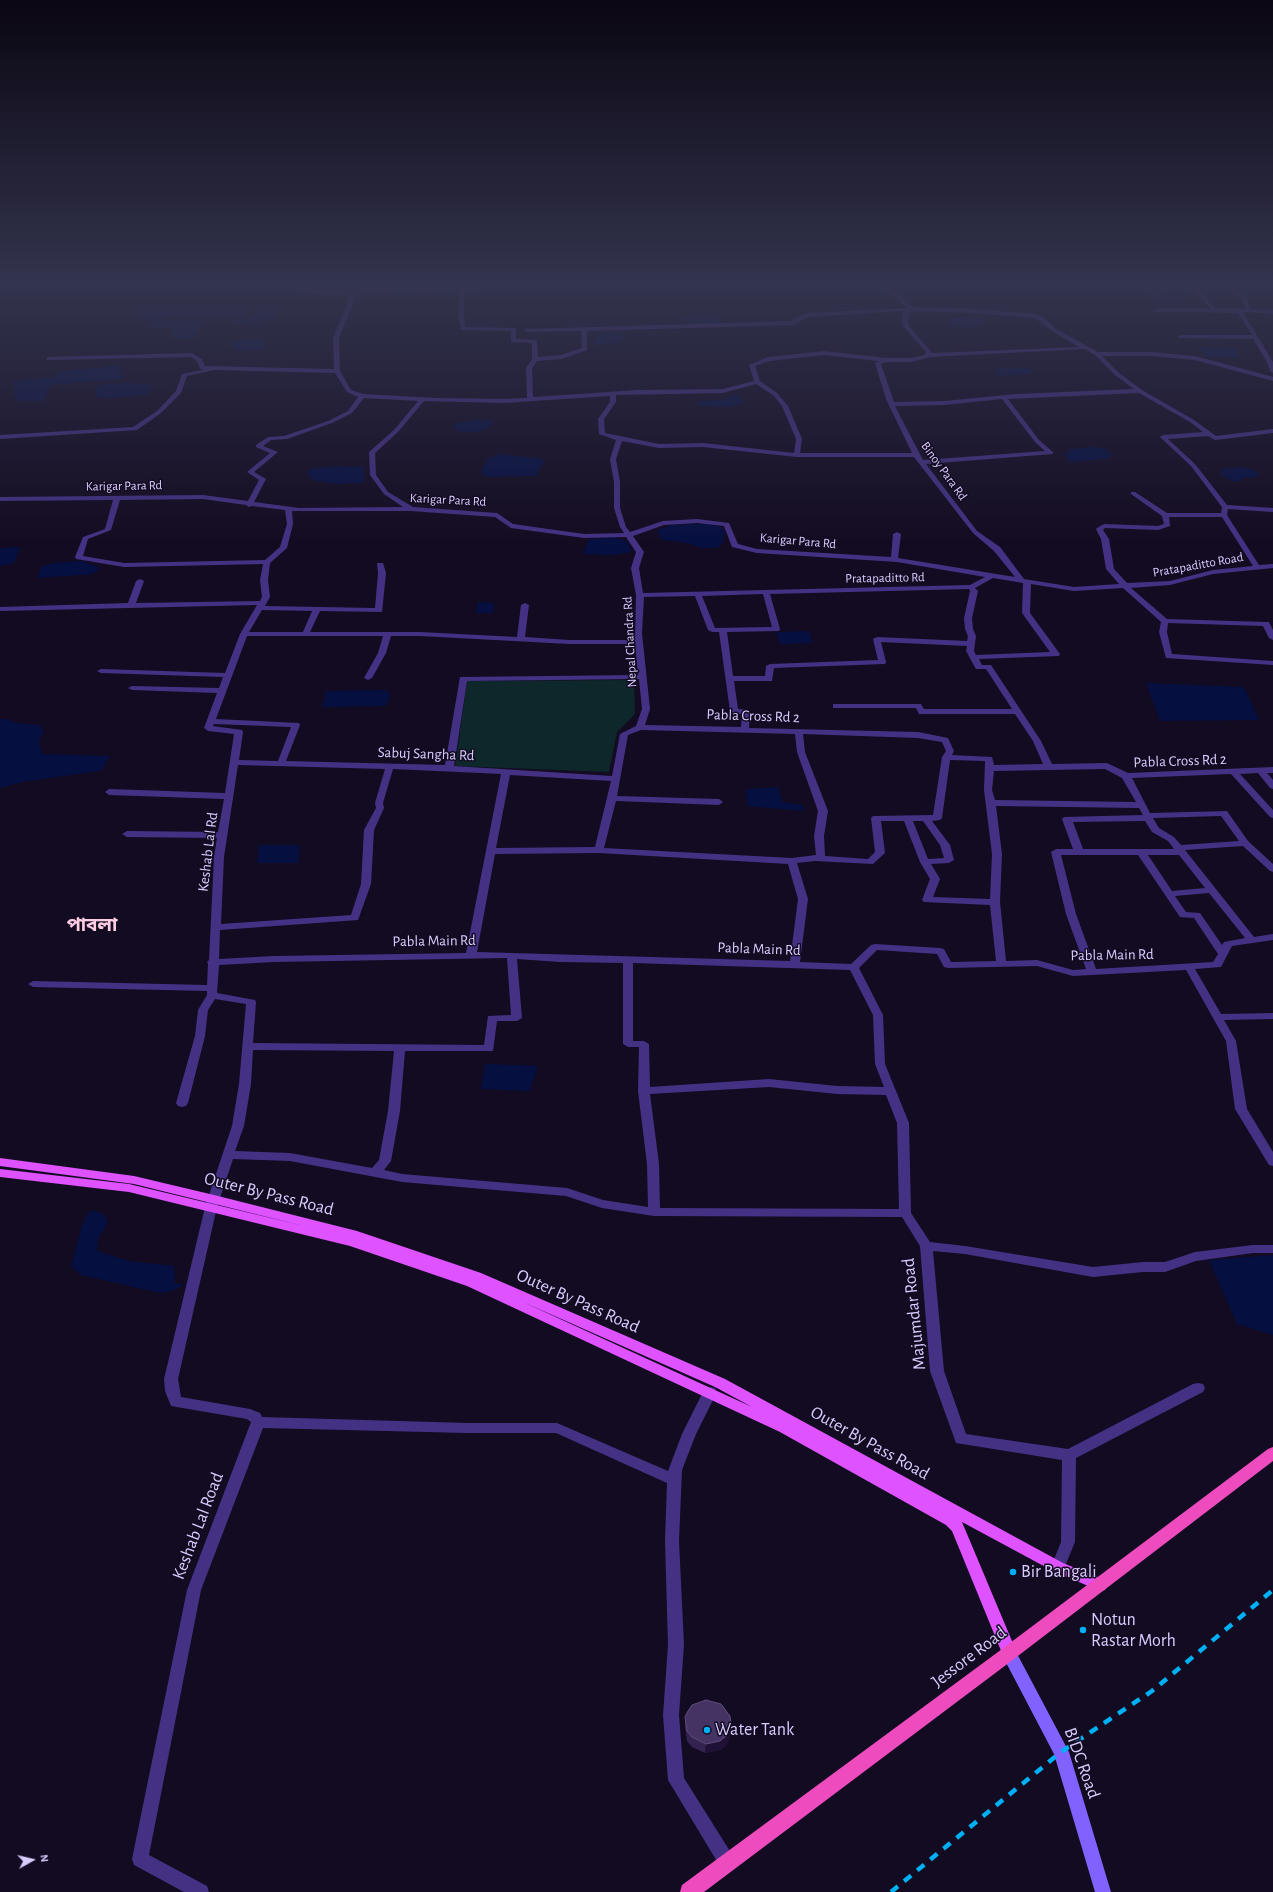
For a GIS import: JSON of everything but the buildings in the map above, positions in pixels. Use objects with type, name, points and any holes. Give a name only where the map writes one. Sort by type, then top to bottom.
[{"type":"highway","name":"Jessore Road","points":[[689,1892],[727,1862],[1100,1585],[1273,1453]]},
{"type":"main road","name":"Outer By Pass Road","points":[[0,1162],[134,1180],[352,1242],[471,1283],[710,1392],[785,1428],[951,1521],[958,1527],[1009,1653]]},
{"type":"main road","name":"Outer By Pass Road","points":[[0,1173],[129,1188],[212,1203],[357,1235],[491,1282],[720,1383],[1058,1567],[1100,1585]]},
{"type":"main road","name":"BIDC Road","points":[[1009,1653],[1061,1752],[1103,1892]]},
{"type":"street","points":[[0,437],[136,429],[159,412],[179,392],[184,375],[208,370]]},
{"type":"street","points":[[294,370],[337,371],[350,391],[362,396],[423,399],[530,399],[613,394],[723,391],[757,382]]},
{"type":"street","points":[[529,370],[530,399]]},
{"type":"street","points":[[754,370],[757,382],[775,394],[784,406],[799,439],[797,454]]},
{"type":"street","name":"Binoy Para Rd","points":[[880,370],[891,404],[916,455],[975,532],[997,549],[1024,581]]},
{"type":"street","points":[[1113,370],[1140,391],[1192,421],[1215,438],[1273,431]]},
{"type":"street","points":[[1245,370],[1272,377]]},
{"type":"street","points":[[891,404],[944,403],[1003,398],[1140,391]]},
{"type":"street","points":[[613,394],[613,402],[601,420],[602,434],[620,439],[659,446],[704,445],[797,454],[916,455]]},
{"type":"street","points":[[250,505],[263,479],[250,472],[276,452],[258,446],[270,438],[285,438],[330,422],[350,412],[362,396]]},
{"type":"street","points":[[922,462],[1051,453],[1038,441],[1003,398]]},
{"type":"street","points":[[411,509],[386,493],[373,475],[372,452],[396,431],[423,399]]},
{"type":"street","points":[[1208,434],[1164,437],[1193,465],[1225,506],[1224,515],[1257,567]]},
{"type":"street","points":[[620,439],[613,459],[617,482],[617,508],[623,527],[629,535]]},
{"type":"street","points":[[1133,493],[1165,515],[1224,515]]},
{"type":"street","name":"Karigar Para Rd","points":[[0,499],[203,497],[288,510],[341,511],[411,509],[497,515],[511,526],[584,536],[629,535],[663,523],[697,521],[727,524],[735,544],[757,551],[894,560],[991,576]]},
{"type":"street","points":[[117,498],[108,530],[85,538],[79,557],[124,565],[267,562]]},
{"type":"street","points":[[1225,506],[1273,510]]},
{"type":"street","points":[[281,763],[296,725],[211,721],[244,634],[266,597],[264,580],[267,562],[283,548],[290,524],[288,510]]},
{"type":"street","points":[[1165,515],[1168,525],[1158,528],[1104,526],[1099,529],[1105,539],[1110,569],[1126,587],[1165,621],[1266,624],[1273,638]]},
{"type":"street","points":[[894,560],[897,534]]},
{"type":"street","name":"Nepal Chandra Rd","points":[[629,535],[640,552],[635,568],[640,595],[639,642],[646,709],[640,727]]},
{"type":"street","points":[[0,609],[131,605],[261,606],[379,610],[382,573],[380,565]]},
{"type":"street","name":"Pratapaditto Road","points":[[1126,587],[1170,583],[1212,572],[1273,566]]},
{"type":"street","points":[[991,576],[1074,589],[1126,587]]},
{"type":"street","name":"Pratapaditto Rd","points":[[640,595],[971,587],[991,576]]},
{"type":"street","points":[[131,605],[140,581]]},
{"type":"street","points":[[974,657],[1056,654],[1026,613],[1024,581]]},
{"type":"street","points":[[971,587],[974,591],[968,618],[969,629],[972,636],[970,651],[979,667],[988,667],[1037,741],[1050,767]]},
{"type":"street","points":[[698,594],[712,630],[776,629],[766,593]]},
{"type":"street","points":[[521,639],[525,605]]},
{"type":"street","points":[[306,634],[317,609]]},
{"type":"street","points":[[1165,621],[1163,632],[1169,656],[1273,663]]},
{"type":"street","points":[[723,630],[734,711],[746,712],[745,730]]},
{"type":"street","points":[[244,634],[388,634],[569,642],[639,642]]},
{"type":"street","points":[[368,678],[382,653],[388,634]]},
{"type":"street","points":[[729,678],[769,679],[770,666],[882,662],[877,639],[971,644]]},
{"type":"street","points":[[100,671],[228,675]]},
{"type":"street","points":[[449,768],[463,679],[643,677]]},
{"type":"street","points":[[132,688],[222,691]]},
{"type":"street","points":[[836,706],[918,706],[922,712],[1017,710]]},
{"type":"street","name":"Keshab Lal Rd","points":[[211,721],[208,728],[239,732],[219,857],[212,962],[212,992]]},
{"type":"street","points":[[599,850],[612,798],[624,734],[640,727]]},
{"type":"street","name":"Pabla Cross Rd 2","points":[[640,727],[918,735],[945,740],[950,751],[946,757]]},
{"type":"street","points":[[799,732],[801,752],[823,811],[819,836],[821,858]]},
{"type":"street","points":[[491,850],[599,850],[792,861],[821,858],[870,862],[880,853],[876,818],[937,818],[946,757],[990,759],[988,790],[997,854],[995,902],[1001,964]]},
{"type":"street","name":"Sabuj Sangha Rd","points":[[235,762],[449,768],[616,779]]},
{"type":"street","points":[[215,927],[354,918],[366,884],[369,830],[380,808],[379,803],[390,766]]},
{"type":"street","name":"Pabla Cross Rd 2","points":[[990,768],[1107,766],[1126,776],[1261,772],[1273,770]]},
{"type":"street","points":[[471,955],[506,771]]},
{"type":"street","points":[[1261,772],[1273,786]]},
{"type":"street","points":[[1234,773],[1273,815]]},
{"type":"street","points":[[1126,776],[1155,830],[1171,839],[1251,940]]},
{"type":"street","points":[[109,792],[229,796]]},
{"type":"street","points":[[612,798],[719,802]]},
{"type":"street","points":[[991,803],[1141,805]]},
{"type":"street","points":[[1079,852],[1067,819],[1224,813],[1245,843],[1273,870]]},
{"type":"street","points":[[908,818],[925,862],[935,879],[927,900],[995,902]]},
{"type":"street","points":[[925,862],[950,860],[945,844],[926,818]]},
{"type":"street","points":[[127,834],[223,835]]},
{"type":"street","points":[[1092,972],[1071,914],[1056,852],[1141,852],[1180,850],[1245,843]]},
{"type":"street","points":[[1141,852],[1183,915],[1197,915],[1223,954]]},
{"type":"street","points":[[792,861],[803,899],[794,966]]},
{"type":"street","points":[[1169,894],[1211,890]]},
{"type":"street","name":"Pabla Main Rd","points":[[212,962],[274,959],[471,955],[854,968],[874,947],[940,951],[948,964],[1037,963],[1073,973],[1217,965],[1228,944],[1273,937]]},
{"type":"street","points":[[248,1046],[489,1050],[492,1018],[517,1018],[512,956]]},
{"type":"street","points":[[628,960],[628,1044],[644,1044],[644,1091],[653,1164],[654,1212]]},
{"type":"street","points":[[1189,967],[1231,1041],[1241,1109],[1273,1162]]},
{"type":"street","points":[[229,1155],[290,1157],[402,1178],[567,1192],[602,1204],[654,1212],[905,1213],[902,1123],[880,1064],[878,1015],[854,968]]},
{"type":"street","points":[[33,984],[212,992],[251,1002],[248,1046],[238,1126],[212,1203],[171,1379],[172,1391],[176,1402],[250,1414],[255,1417],[258,1422],[466,1428],[557,1428],[674,1480]]},
{"type":"street","points":[[182,1103],[200,1036],[203,1010],[212,992]]},
{"type":"street","points":[[1218,1017],[1273,1016]]},
{"type":"street","points":[[375,1173],[385,1160],[394,1111],[400,1048]]},
{"type":"street","points":[[644,1091],[718,1085],[769,1083],[836,1090],[890,1091]]},
{"type":"street","name":"Majumdar Road","points":[[905,1213],[926,1246],[937,1371],[961,1439],[1069,1455]]},
{"type":"street","points":[[926,1246],[965,1250],[1093,1272],[1143,1267],[1165,1267],[1195,1257],[1253,1249],[1273,1249]]},
{"type":"street","points":[[1058,1567],[1068,1542],[1069,1455],[1198,1388]]},
{"type":"street","points":[[710,1392],[689,1434],[675,1470],[672,1541],[676,1645],[671,1715],[676,1780],[727,1862]]},
{"type":"street","name":"Keshab Lal Road","points":[[201,1892],[140,1859],[194,1590],[258,1422]]},
{"type":"green space","points":[[634,680],[635,714],[617,732],[609,772],[455,766],[467,681]]},
{"type":"shaded area","points":[[121,370],[123,379],[50,385],[44,401],[17,401],[13,389],[14,381],[53,377],[60,371]]},
{"type":"shaded area","points":[[996,370],[1031,370],[1035,374],[998,376]]},
{"type":"shaded area","points":[[103,384],[150,384],[152,390],[143,395],[110,398],[96,397],[96,386]]},
{"type":"shaded area","points":[[734,395],[741,397],[744,402],[728,407],[698,406],[698,401],[721,400]]},
{"type":"shaded area","points":[[475,420],[493,421],[492,425],[479,432],[461,432],[453,428],[454,424]]},
{"type":"shaded area","points":[[1096,447],[1110,450],[1106,452],[1114,455],[1106,459],[1070,462],[1063,454],[1069,453],[1069,449]]},
{"type":"shaded area","points":[[499,454],[543,459],[544,462],[536,476],[485,477],[481,472],[487,459]]},
{"type":"shaded area","points":[[339,466],[364,467],[364,483],[337,484],[312,480],[306,472],[314,468]]},
{"type":"shaded area","points":[[1243,467],[1257,471],[1259,477],[1242,478],[1240,482],[1232,481],[1221,475],[1220,469]]},
{"type":"shaded area","points":[[711,524],[722,527],[725,532],[723,543],[717,548],[702,548],[687,543],[661,539],[657,530],[671,525]]},
{"type":"shaded area","points":[[615,537],[626,541],[631,552],[612,555],[583,554],[589,539]]},
{"type":"shaded area","points":[[0,548],[20,548],[14,563],[0,566]]},
{"type":"shaded area","points":[[82,561],[100,568],[94,574],[37,578],[42,566],[54,563]]},
{"type":"shaded area","points":[[478,602],[494,603],[493,613],[476,613]]},
{"type":"shaded area","points":[[809,631],[813,643],[780,644],[776,632]]},
{"type":"shaded area","points":[[1146,683],[1244,687],[1259,720],[1160,721]]},
{"type":"shaded area","points":[[385,690],[390,695],[388,703],[384,706],[322,707],[326,691]]},
{"type":"shaded area","points":[[0,719],[7,719],[17,723],[40,725],[43,731],[39,742],[42,754],[110,756],[101,771],[27,781],[0,788]]},
{"type":"shaded area","points":[[778,787],[782,802],[803,805],[803,811],[747,806],[746,789]]},
{"type":"shaded area","points":[[259,845],[300,845],[298,863],[257,863]]},
{"type":"shaded area","points":[[485,1064],[538,1066],[530,1091],[481,1089]]},
{"type":"shaded area","points":[[93,1210],[105,1215],[107,1224],[98,1240],[97,1251],[129,1261],[174,1266],[175,1283],[185,1285],[172,1291],[160,1293],[81,1275],[71,1266],[82,1225],[88,1213]]},
{"type":"shaded area","points":[[1273,1255],[1273,1335],[1237,1324],[1209,1260]]},
{"type":"railway","points":[[891,1892],[1061,1752],[1152,1691],[1273,1590]]},
{"type":"place","name":"Bir Bangali","points":[[1013,1572]]},
{"type":"place","name":"Notun Rastar Morh","points":[[1083,1630]]},
{"type":"place","name":"Water Tank","points":[[707,1730]]},
{"type":"district","name":"পাবলা","points":[[92,925]]}]
